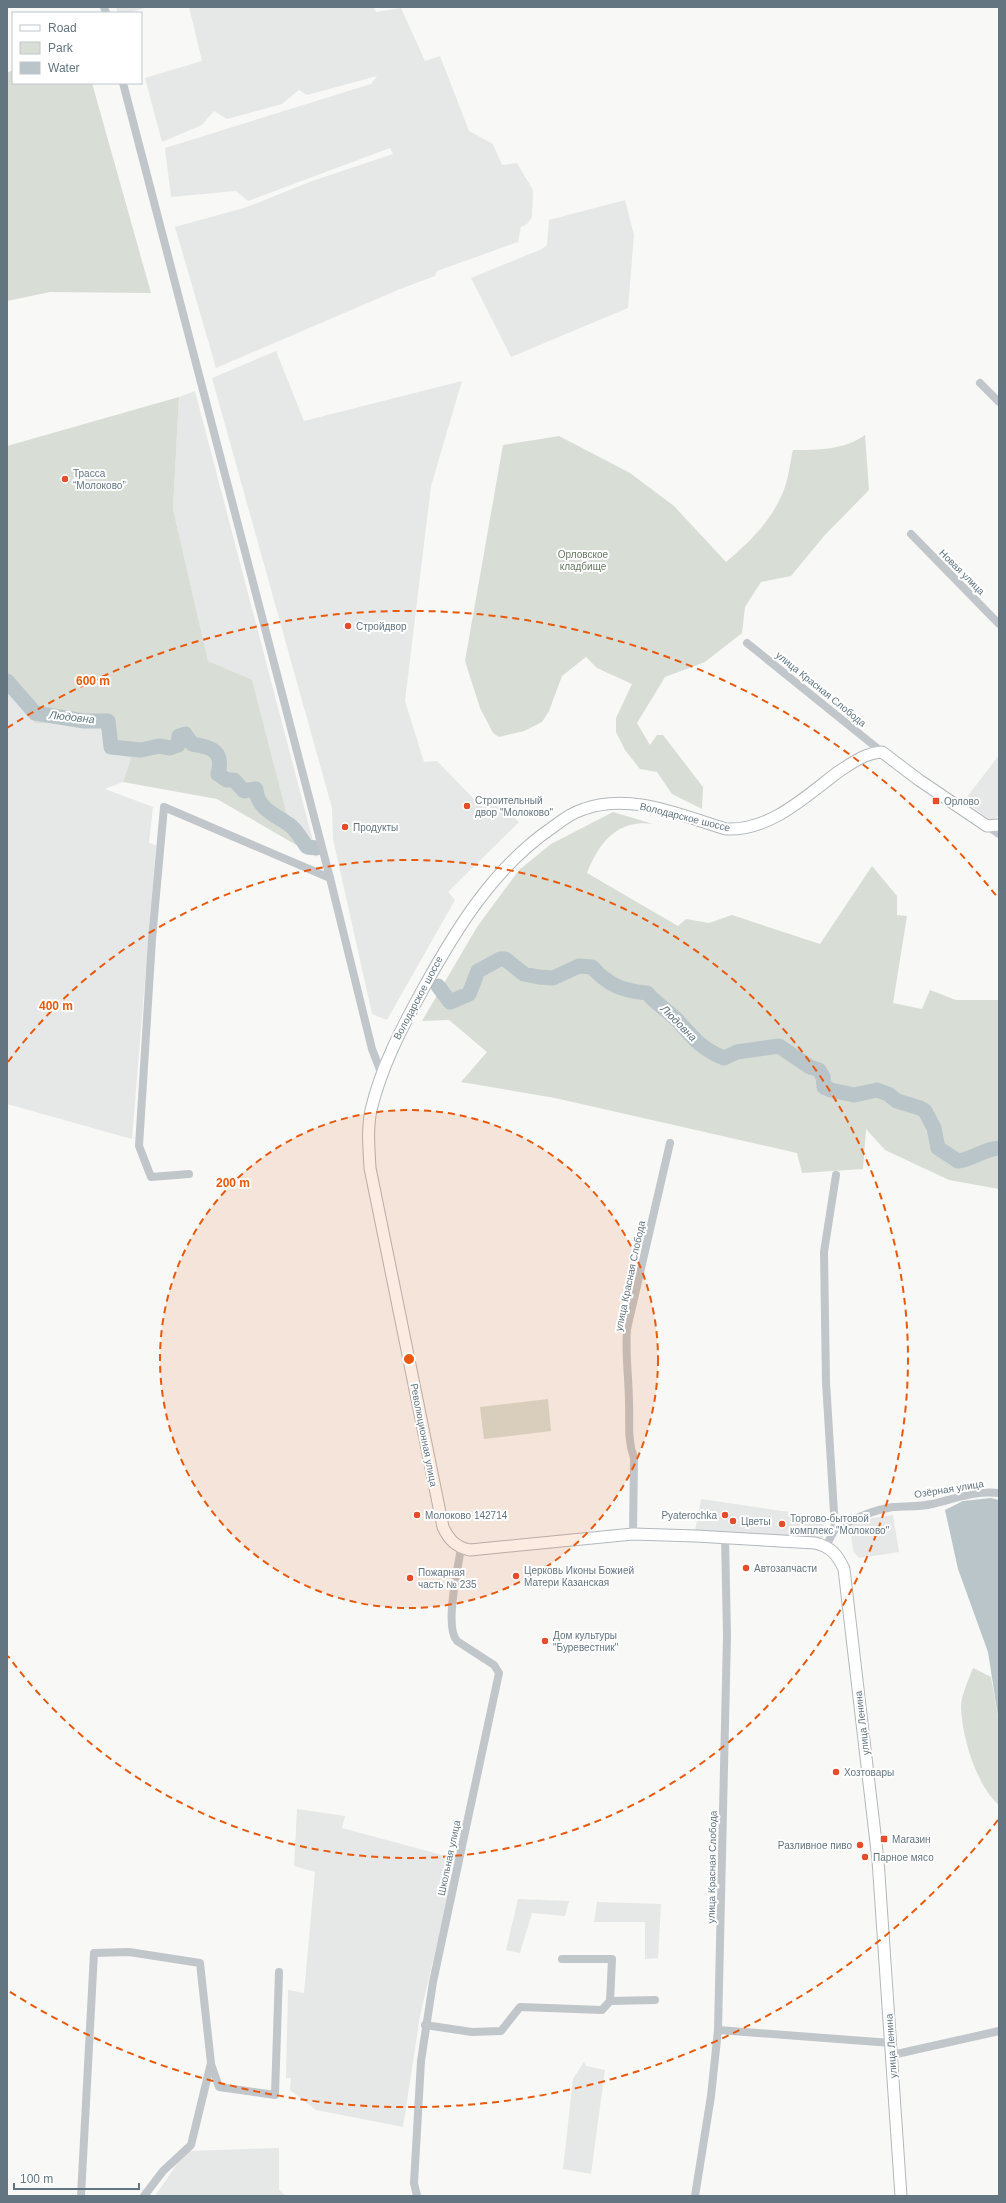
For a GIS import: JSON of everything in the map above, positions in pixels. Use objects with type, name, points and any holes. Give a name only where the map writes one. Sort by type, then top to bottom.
[{"type":"main road","points":[[882,752],[919,780],[987,826],[999,825]]},
{"type":"main road","name":"Володарское шоссе","points":[[382,1075],[390,1051],[409,1015],[445,949],[466,917],[485,891],[519,854],[559,823],[584,809],[609,804],[641,804],[726,828],[739,829],[764,822],[780,815],[865,755],[882,752]]},
{"type":"main road","name":"Революционная улица","points":[[382,1075],[371,1111],[369,1143],[370,1168],[443,1526],[453,1543],[461,1548]]},
{"type":"main road","points":[[461,1548],[487,1549],[633,1534],[815,1543],[826,1546]]},
{"type":"main road","name":"улица Ленина","points":[[826,1546],[838,1555],[844,1569],[877,1853],[901,2196]]},
{"type":"street","points":[[123,84],[330,878],[372,1049],[382,1075]]},
{"type":"street","points":[[980,383],[999,402]]},
{"type":"street","name":"Новая улица","points":[[910,534],[999,624]]},
{"type":"street","name":"улица Красная Слобода","points":[[747,643],[882,752]]},
{"type":"street","points":[[189,1174],[151,1177],[140,1146],[152,939],[164,806],[330,878]]},
{"type":"street","points":[[987,826],[999,834]]},
{"type":"street","name":"улица Красная Слобода","points":[[633,1534],[634,1458],[628,1427],[630,1404],[626,1352],[627,1330],[670,1143]]},
{"type":"street","points":[[826,1546],[835,1529],[826,1382],[824,1252],[836,1175]]},
{"type":"street","name":"Озёрная улица","points":[[835,1529],[854,1518],[891,1507],[931,1504],[957,1497],[983,1493],[999,1493]]},
{"type":"street","name":"улица Красная Слобода","points":[[695,2196],[711,2096],[718,2030],[727,1636],[725,1538]]},
{"type":"street","name":"Школьная улица","points":[[417,2196],[414,2183],[421,2061],[425,2026],[432,1982],[499,1673],[494,1665],[457,1641],[454,1637],[452,1616],[461,1548]]},
{"type":"street","points":[[81,2196],[94,1953],[129,1952],[200,1963],[211,2063],[219,2087],[275,2095],[279,1972]]},
{"type":"street","points":[[425,2026],[472,2032],[501,2031],[520,2007],[602,2010],[610,2001],[612,1959],[562,1959]]},
{"type":"street","points":[[610,2001],[655,2000]]},
{"type":"street","points":[[718,2030],[891,2043]]},
{"type":"street","points":[[892,2055],[999,2030]]},
{"type":"street","points":[[144,2196],[163,2171],[191,2144],[211,2063]]},
{"type":"shaded area","points":[[116,7],[148,7],[132,12],[118,12]]},
{"type":"shaded area","points":[[189,7],[373,7],[376,12],[401,8],[425,61],[440,56],[469,131],[493,144],[502,165],[517,163],[533,190],[532,217],[527,224],[521,227],[518,242],[437,271],[435,276],[400,289],[216,368],[175,227],[247,207],[312,181],[393,154],[390,148],[248,201],[236,191],[171,197],[165,148],[371,84],[377,76],[307,95],[299,90],[282,104],[227,119],[214,111],[202,125],[162,142],[145,78],[202,61]]},
{"type":"shaded area","points":[[625,200],[634,235],[628,308],[511,357],[471,278],[542,249],[547,245],[549,220]]},
{"type":"shaded area","name":"Стройдвор","points":[[276,351],[304,421],[462,381],[431,486],[405,701],[424,762],[437,761],[482,807],[503,806],[519,822],[448,892],[455,900],[387,1020],[372,1014],[333,839],[332,808],[212,378]]},
{"type":"shaded area","points":[[195,391],[313,841],[306,843],[288,819],[252,681],[208,661],[173,509],[179,397]]},
{"type":"shaded area","points":[[7,689],[35,723],[106,723],[131,758],[123,782],[105,789],[153,807],[149,843],[156,845],[132,1139],[7,1104]]},
{"type":"shaded area","points":[[999,755],[999,815],[993,822],[964,801]]},
{"type":"shaded area","points":[[701,1499],[824,1517],[823,1538],[695,1531]]},
{"type":"shaded area","points":[[893,1515],[899,1552],[859,1558],[853,1551],[850,1525],[866,1519]]},
{"type":"shaded area","points":[[297,1809],[345,1816],[342,1828],[457,1859],[420,2016],[403,2127],[316,2110],[290,2090],[291,2078],[286,2078],[288,1990],[304,1993],[315,1872],[294,1866]]},
{"type":"shaded area","points":[[518,1899],[569,1901],[565,1916],[532,1913],[520,1953],[506,1950]]},
{"type":"shaded area","points":[[597,1902],[661,1904],[658,1958],[645,1959],[645,1922],[594,1922]]},
{"type":"shaded area","points":[[584,2062],[586,2066],[605,2070],[591,2174],[563,2169],[573,2079]]},
{"type":"shaded area","points":[[279,2148],[279,2190],[286,2196],[155,2196],[186,2151]]},
{"type":"green space","points":[[12,70],[12,84],[92,84],[151,293],[50,292],[7,301],[7,73]]},
{"type":"green space","points":[[179,397],[173,509],[208,661],[252,680],[288,819],[317,857],[217,799],[123,782],[131,758],[107,751],[106,723],[35,723],[7,689],[7,446]]},
{"type":"green space","name":"Орловское кладбище","points":[[865,435],[869,490],[824,536],[791,576],[761,582],[745,607],[742,633],[705,662],[665,677],[637,723],[650,745],[657,735],[663,735],[703,787],[702,809],[672,794],[657,772],[640,769],[625,750],[616,732],[616,718],[632,684],[597,668],[586,657],[562,676],[549,711],[542,722],[524,731],[499,737],[493,733],[480,708],[465,661],[503,445],[559,436],[630,473],[674,506],[726,562],[753,537],[775,509],[788,478],[793,450],[821,449],[840,446],[848,444]]},
{"type":"green space","points":[[613,812],[653,824],[640,823],[619,829],[611,835],[597,852],[587,873],[678,926],[686,919],[709,923],[732,915],[820,944],[872,866],[897,896],[897,915],[907,916],[893,1003],[922,1009],[930,990],[956,1000],[999,1000],[999,1189],[949,1180],[885,1150],[866,1129],[863,1169],[802,1173],[797,1153],[555,1098],[461,1082],[487,1052],[449,1020],[422,1021],[477,927],[519,870],[551,844]]},
{"type":"green space","points":[[548,1399],[551,1431],[484,1439],[480,1407]]},
{"type":"green space","points":[[973,1668],[991,1677],[999,1723],[999,1805],[991,1796],[977,1773],[967,1746],[964,1732],[961,1702]]},
{"type":"water","points":[[991,1498],[999,1500],[999,1723],[988,1652],[958,1569],[945,1510],[963,1501]]},
{"type":"waterway","name":"Людовна","points":[[7,681],[35,713],[84,721],[108,721],[111,747],[141,750],[159,746],[170,748],[178,745],[179,736],[185,734],[192,744],[211,749],[218,755],[218,774],[227,780],[234,780],[244,791],[256,789],[260,802],[268,811],[291,826],[307,847],[317,848]]},
{"type":"waterway","name":"Людовна","points":[[438,986],[450,1002],[469,994],[478,971],[500,959],[505,959],[524,974],[539,977],[553,978],[579,966],[592,967],[610,983],[616,986],[631,991],[647,993],[654,1001],[675,1018],[699,1043],[716,1055],[724,1058],[737,1052],[779,1046],[810,1067],[819,1070],[823,1077],[824,1087],[854,1095],[877,1090],[888,1094],[897,1101],[925,1111],[934,1128],[938,1148],[958,1161],[988,1150],[999,1148]]},
{"type":"place","name":"Трасса “Молоково”","points":[[65,479]]},
{"type":"place","name":"Стройдвор","points":[[348,626]]},
{"type":"place","name":"Орлово","points":[[936,801]]},
{"type":"place","name":"Строительный двор \"Молоково\"","points":[[467,806]]},
{"type":"place","name":"Продукты","points":[[345,827]]},
{"type":"place","name":"Молоково 142714","points":[[417,1515]]},
{"type":"place","name":"Pyaterochka","points":[[725,1515]]},
{"type":"place","name":"Цветы","points":[[733,1521]]},
{"type":"place","name":"Торгово-бытовой комплекс \"Молоково\"","points":[[782,1524]]},
{"type":"place","name":"Автозапчасти","points":[[746,1568]]},
{"type":"place","name":"Церковь Иконы Божией Матери Казанская","points":[[516,1576]]},
{"type":"place","name":"Пожарная часть № 235","points":[[410,1578]]},
{"type":"place","name":"Дом культуры \"Буревестник\"","points":[[545,1641]]},
{"type":"place","name":"Хозтовары","points":[[836,1772]]},
{"type":"place","name":"Магазин","points":[[884,1839]]},
{"type":"place","name":"Разливное пиво","points":[[860,1845]]},
{"type":"place","name":"Парное мясо","points":[[865,1857]]}]
